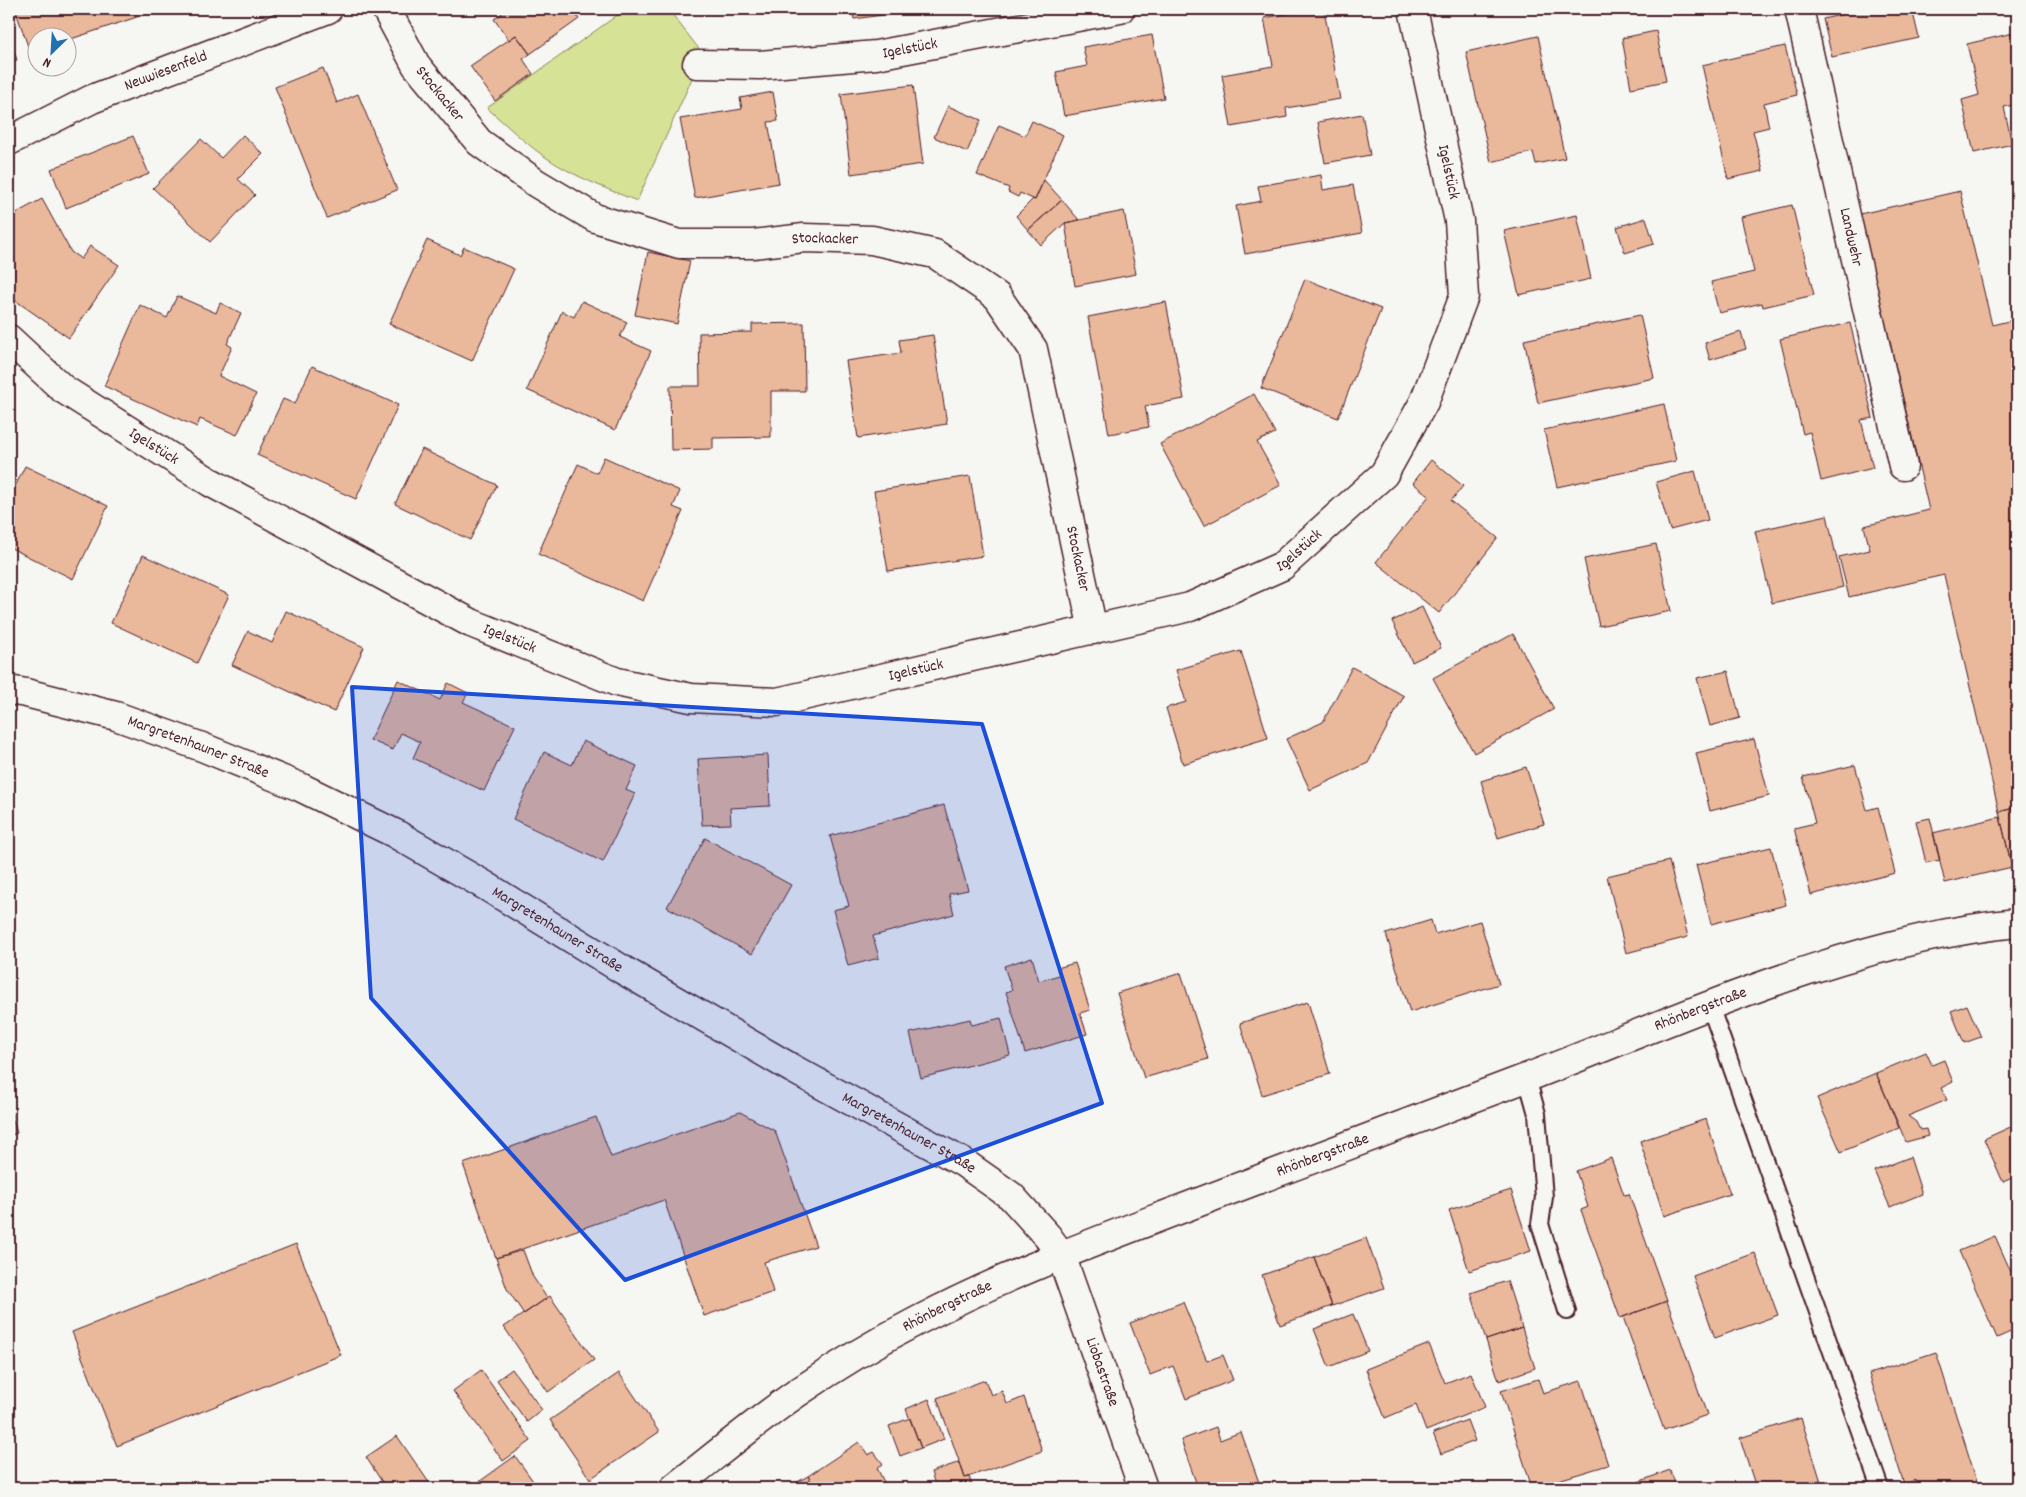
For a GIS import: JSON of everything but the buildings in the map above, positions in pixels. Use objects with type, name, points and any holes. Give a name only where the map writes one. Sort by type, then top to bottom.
[{"type":"street","name":"Neuwiesenfeld","points":[[9,141],[92,99],[328,9]]},
{"type":"street","name":"Stockacker","points":[[386,9],[416,66],[479,142],[536,182],[595,218],[679,244],[753,244],[804,238],[872,240],[935,254],[997,296],[1033,350],[1093,630]]},
{"type":"street","name":"Igelstück","points":[[697,64],[760,65],[876,54],[1120,9]]},
{"type":"street","name":"Igelstück","points":[[9,339],[63,389],[210,482],[471,623],[617,682],[691,698],[777,702],[1093,630],[1190,607],[1282,566],[1384,474],[1424,402],[1464,296],[1458,221],[1413,9]]},
{"type":"street","name":"Landwehr","points":[[1799,9],[1903,466]]},
{"type":"street","name":"Margretenhauner Straße","points":[[9,690],[116,716],[202,747],[300,787],[394,833],[784,1064],[964,1163],[1011,1196],[1061,1254]]},
{"type":"street","name":"Rhönbergstraße","points":[[674,1488],[798,1392],[855,1357],[914,1322],[982,1288],[1061,1254],[1527,1078],[1710,1006],[1816,968],[1936,936],[2017,923]]},
{"type":"street","name":"Liobastraße","points":[[1061,1254],[1143,1488]]},
{"type":"lane","points":[[1710,1006],[1880,1488]]},
{"type":"lane","points":[[1527,1078],[1537,1114],[1544,1197],[1540,1224],[1567,1311]]},
{"type":"highlighted area","points":[[352,687],[982,724],[1102,1103],[625,1280],[371,998]]},
{"type":"green space","points":[[626,9],[668,9],[703,54],[637,201],[590,182],[553,162],[487,108]]}]
